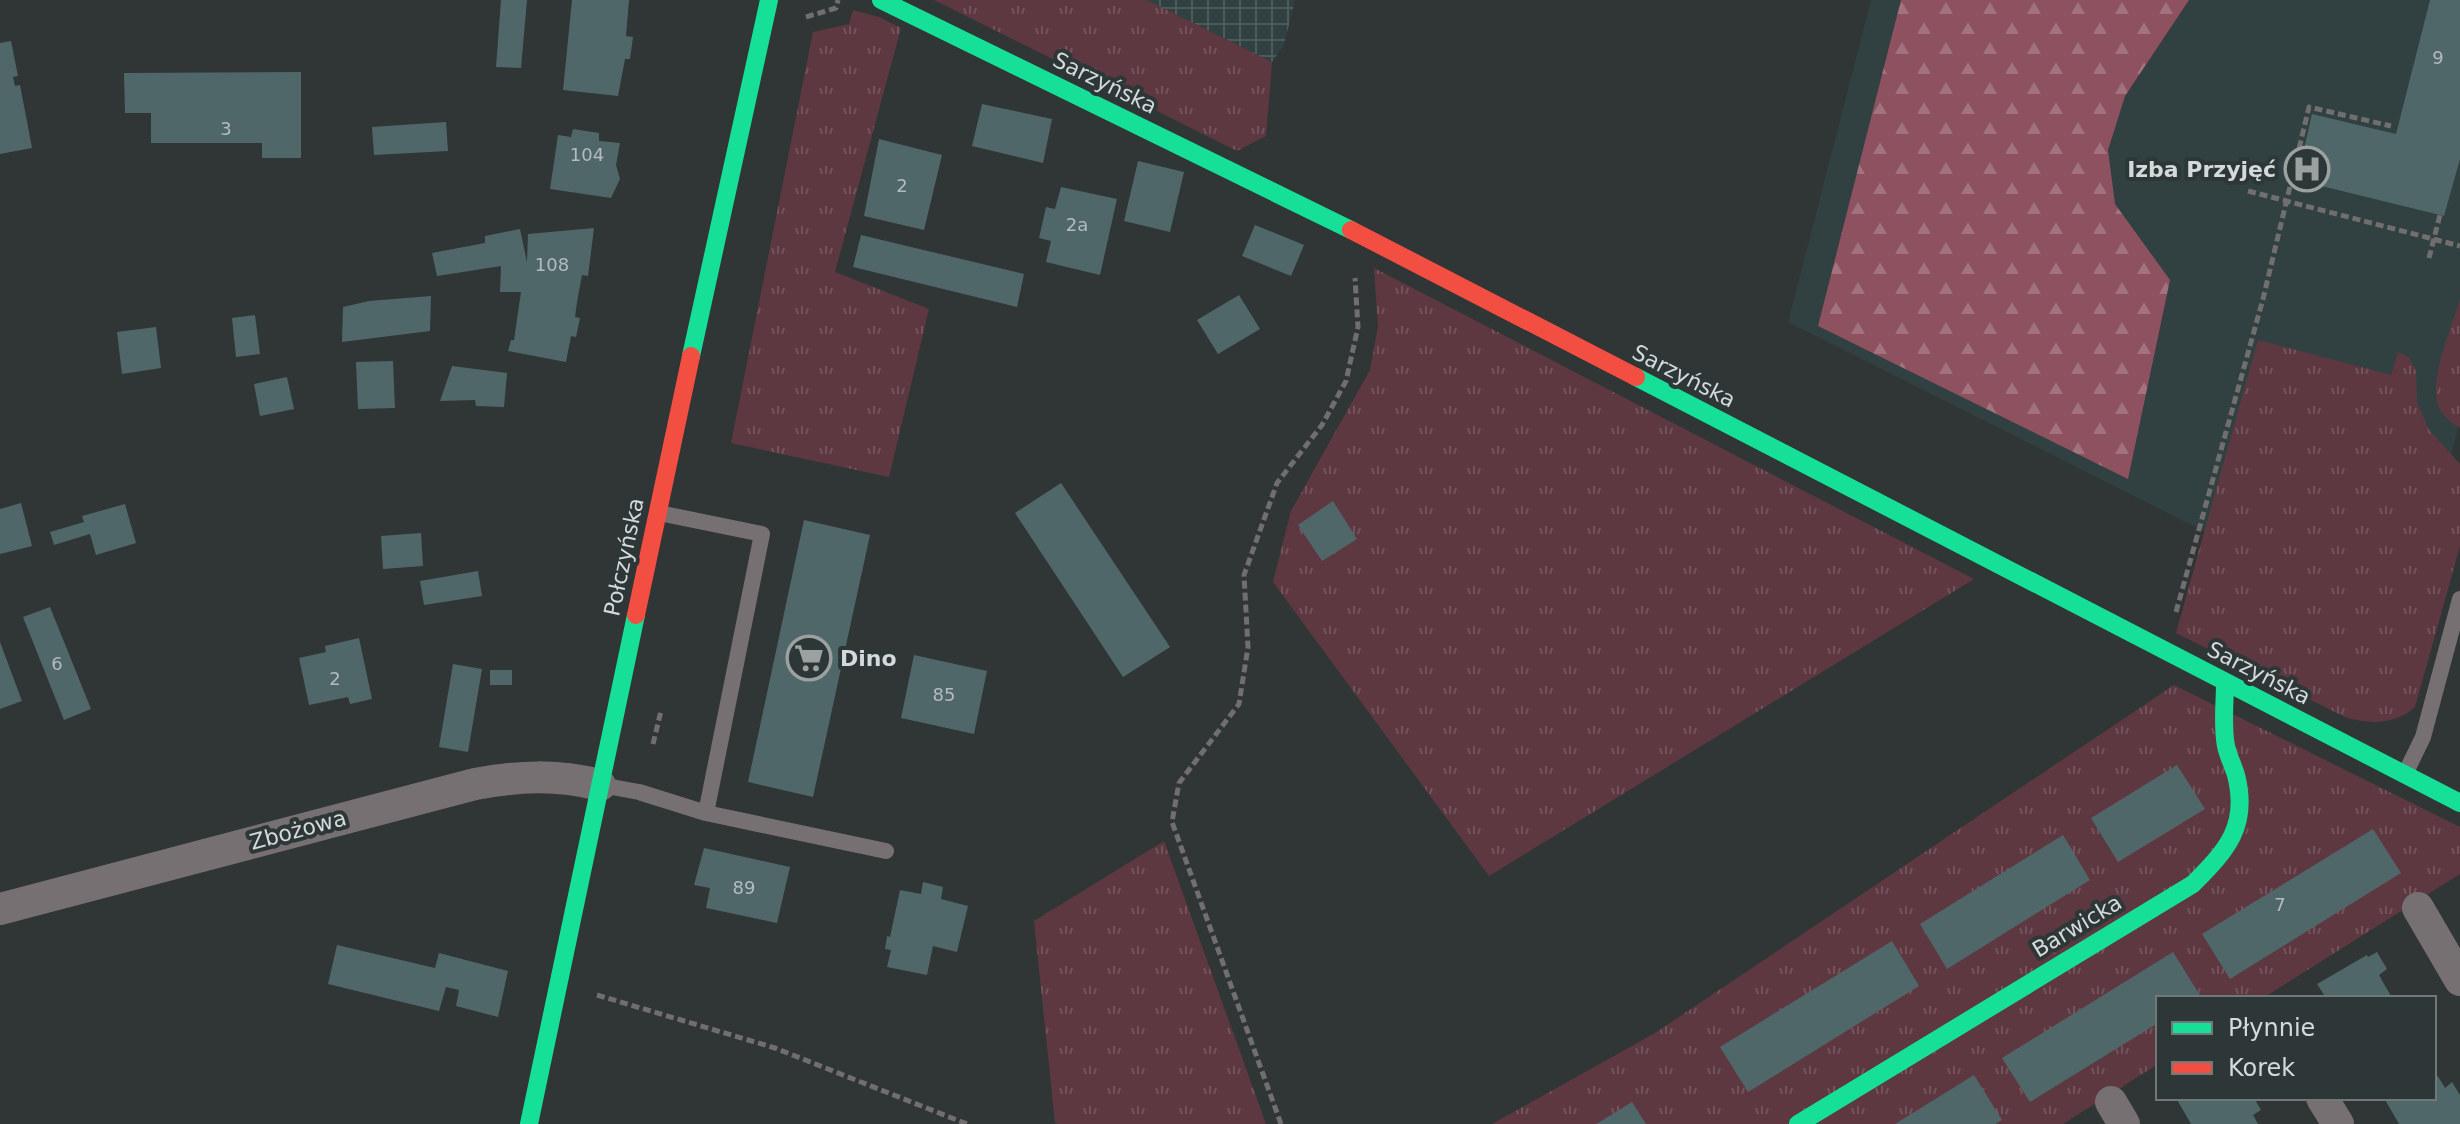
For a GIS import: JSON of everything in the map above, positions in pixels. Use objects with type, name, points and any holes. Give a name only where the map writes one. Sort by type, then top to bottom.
[{"type":"street","name":"Połczyńska","points":[[529,1124],[657,513],[769,0]]},
{"type":"street","name":"Sarzyńska","points":[[881,0],[1339,224],[2460,803]]},
{"type":"street","name":"Barwicka","points":[[1798,1124],[2193,884],[2218,860],[2238,827],[2242,809],[2225,741],[2225,683]]},
{"type":"street","name":"Zbożowa","points":[[0,909],[475,784],[538,776],[569,778],[600,785]]},
{"type":"street","points":[[2418,908],[2460,980]]},
{"type":"street","points":[[2323,1100],[2338,1124]]},
{"type":"lane","points":[[657,513],[762,534],[706,813]]},
{"type":"lane","points":[[2405,774],[2423,737],[2460,599]]},
{"type":"lane","points":[[600,785],[639,792],[706,813],[886,851]]},
{"type":"path","points":[[2163,651],[2259,314],[2309,107],[2391,126]]},
{"type":"path","points":[[2248,191],[2460,246]]},
{"type":"path","points":[[2429,258],[2440,215]]},
{"type":"path","points":[[1281,1124],[1172,822],[1179,783],[1239,704],[1248,647],[1244,575],[1277,483],[1322,425],[1346,381],[1358,327],[1354,265],[1339,224]]},
{"type":"path","points":[[558,984],[775,1048],[967,1124]]},
{"type":"shaded area","points":[[1147,0],[1295,0],[1284,45],[1272,62]]},
{"type":"shaded area","points":[[1871,0],[2460,0],[2460,421],[2404,632],[1788,322]]},
{"type":"green space","points":[[934,0],[1147,0],[1272,62],[1266,136],[1237,151]]},
{"type":"green space","points":[[1901,0],[2189,0],[2125,96],[2108,150],[2115,204],[2170,280],[2128,479],[1818,326]]},
{"type":"green space","points":[[853,10],[879,17],[901,28],[835,272],[929,309],[889,477],[731,443],[813,32],[849,24]]},
{"type":"green space","points":[[1374,268],[1974,579],[1489,876],[1273,582],[1291,511],[1370,370],[1378,326]]},
{"type":"green space","points":[[2460,299],[2460,428],[2442,412],[2436,394],[2439,367]]},
{"type":"green space","points":[[2258,340],[2391,375],[2398,352],[2409,357],[2416,371],[2417,402],[2429,430],[2460,464],[2460,546],[2415,707],[2391,720],[2374,722],[2347,718],[2176,633]]},
{"type":"green space","points":[[2174,685],[2460,827],[2460,874],[2266,996],[2156,996],[2156,1065],[2063,1124],[1492,1124],[1655,1033]]},
{"type":"green space","points":[[1164,841],[1266,1124],[1055,1123],[1034,921]]},
{"type":"building","points":[[501,0],[527,0],[521,68],[496,67]]},
{"type":"building","points":[[572,0],[629,0],[626,36],[633,37],[630,59],[625,59],[618,96],[563,90]]},
{"type":"building","points":[[2430,0],[2460,0],[2460,159],[2444,216],[2297,180],[2312,114],[2396,134]]},
{"type":"building","points":[[11,41],[18,76],[13,77],[15,86],[20,85],[32,148],[0,154],[0,43]]},
{"type":"building","points":[[301,72],[301,158],[262,158],[262,143],[151,143],[151,113],[125,113],[124,73]]},
{"type":"building","points":[[982,104],[1052,119],[1043,163],[972,146]]},
{"type":"building","points":[[446,122],[448,151],[374,155],[372,127]]},
{"type":"building","points":[[573,129],[599,133],[599,141],[620,143],[616,165],[620,179],[611,198],[550,189],[558,135],[571,137]]},
{"type":"building","points":[[879,139],[942,155],[924,230],[864,216]]},
{"type":"building","points":[[1138,161],[1184,172],[1170,232],[1124,221]]},
{"type":"building","points":[[1061,187],[1117,199],[1100,275],[1046,262],[1051,241],[1039,238],[1046,207],[1055,209]]},
{"type":"building","points":[[1255,225],[1304,245],[1291,276],[1242,256]]},
{"type":"building","points":[[594,228],[588,276],[582,275],[577,302],[575,317],[580,318],[576,337],[571,336],[566,362],[508,351],[511,340],[514,340],[521,292],[500,292],[501,266],[437,276],[432,253],[485,243],[485,236],[520,229],[527,262],[528,234]]},
{"type":"building","points":[[861,235],[1024,274],[1017,307],[853,267]]},
{"type":"building","points":[[1239,295],[1260,329],[1218,354],[1197,320]]},
{"type":"building","points":[[431,296],[430,331],[342,342],[343,307],[369,301]]},
{"type":"building","points":[[255,315],[260,354],[236,357],[232,318]]},
{"type":"building","points":[[156,327],[161,368],[122,374],[117,332]]},
{"type":"building","points":[[393,361],[395,408],[358,409],[356,362]]},
{"type":"building","points":[[452,366],[507,373],[504,407],[476,406],[475,400],[440,401]]},
{"type":"building","points":[[287,377],[294,409],[260,416],[254,384]]},
{"type":"building","points":[[1061,483],[1170,647],[1123,677],[1015,513]]},
{"type":"building","points":[[1333,501],[1357,539],[1322,561],[1298,525]]},
{"type":"building","points":[[21,503],[32,546],[0,554],[0,509]]},
{"type":"building","points":[[125,504],[136,543],[96,555],[90,534],[54,545],[50,532],[84,522],[82,516]]},
{"type":"building","name":"Dino","points":[[804,520],[870,535],[813,797],[748,782]]},
{"type":"building","points":[[421,533],[423,566],[383,569],[381,536]]},
{"type":"building","points":[[478,571],[482,596],[424,605],[420,581]]},
{"type":"building","points":[[50,607],[91,709],[64,720],[23,617]]},
{"type":"building","points":[[359,638],[372,699],[350,704],[348,697],[309,705],[299,658],[326,652],[325,646]]},
{"type":"building","points":[[0,642],[22,701],[0,709]]},
{"type":"building","points":[[914,655],[987,671],[974,734],[901,718]]},
{"type":"building","points":[[453,664],[482,669],[468,752],[439,747]]},
{"type":"building","points":[[490,670],[512,670],[512,685],[490,685]]},
{"type":"building","points":[[2177,765],[2205,809],[2118,862],[2091,818]]},
{"type":"building","points":[[2373,829],[2401,873],[2230,979],[2202,934]]},
{"type":"building","points":[[2063,835],[2090,880],[1947,969],[1920,924]]},
{"type":"building","points":[[704,848],[790,867],[777,923],[706,908],[710,888],[694,885]]},
{"type":"building","points":[[923,882],[943,887],[941,899],[968,906],[957,952],[933,946],[927,975],[887,967],[891,950],[885,949],[900,890],[921,894]]},
{"type":"building","points":[[1892,941],[1919,986],[1748,1092],[1720,1047]]},
{"type":"building","points":[[337,945],[435,968],[439,953],[508,971],[498,1017],[456,1006],[459,990],[446,987],[439,1011],[328,984]]},
{"type":"building","points":[[2173,952],[2200,996],[2156,996],[2156,1024],[2030,1102],[2002,1058]]},
{"type":"building","points":[[2377,952],[2387,969],[2379,975],[2391,996],[2325,996],[2317,984]]},
{"type":"building","points":[[2436,1073],[2445,1088],[2452,1082],[2460,1095],[2460,1124],[2399,1124],[2385,1100],[2436,1100]]},
{"type":"building","points":[[1974,1075],[2002,1120],[1995,1124],[1895,1124]]},
{"type":"building","points":[[2177,1100],[2255,1100],[2261,1110],[2253,1115],[2258,1124],[2191,1124]]},
{"type":"building","points":[[1632,1102],[1646,1124],[1596,1124],[1603,1120]]},
{"type":"traffic: fast","points":[[691,356],[769,0]]},
{"type":"traffic: fast","points":[[881,0],[1351,230]]},
{"type":"traffic: fast","points":[[1636,377],[2460,803]]},
{"type":"traffic: fast","points":[[529,1124],[636,615]]},
{"type":"traffic: fast","points":[[1798,1124],[2193,884],[2205,872],[2232,836],[2240,809],[2236,775],[2225,738],[2225,683]]},
{"type":"traffic: jam","points":[[1351,230],[1636,377]]},
{"type":"traffic: jam","points":[[636,615],[691,356]]},
{"type":"place","name":"Izba Przyjęć","points":[[2307,169]]},
{"type":"place","name":"Dino","points":[[809,658]]}]
